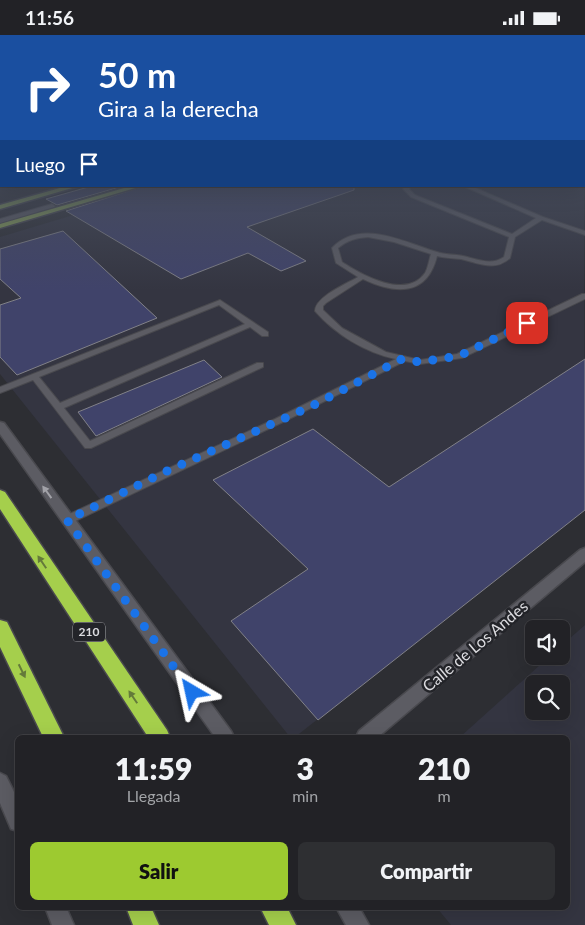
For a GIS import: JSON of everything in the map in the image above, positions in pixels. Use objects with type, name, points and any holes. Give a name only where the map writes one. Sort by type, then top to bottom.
[{"type":"highway","name":"210","points":[[0,496],[18,526],[159,735]]},
{"type":"highway","points":[[0,628],[53,735]]},
{"type":"highway","points":[[139,910],[146,925]]},
{"type":"main road","points":[[0,226],[68,207]]},
{"type":"street","points":[[0,427],[224,735]]},
{"type":"street","name":"Calle de Los Andes","points":[[367,735],[585,554]]},
{"type":"street","points":[[0,782],[15,815]]},
{"type":"street","points":[[57,910],[63,925]]},
{"type":"street","points":[[348,910],[358,925]]},
{"type":"lane","points":[[0,213],[25,207]]},
{"type":"lane","points":[[0,221],[50,207]]},
{"type":"lane","points":[[438,207],[512,237]]},
{"type":"lane","points":[[514,207],[585,233]]},
{"type":"lane","points":[[434,254],[429,272],[425,278],[413,285],[395,287],[362,277],[339,263],[335,248],[339,243],[362,236],[378,237],[406,243],[434,254],[484,263],[500,263],[507,258],[512,237],[541,218]]},
{"type":"lane","points":[[362,277],[323,301],[319,306],[319,311],[339,330],[363,344],[383,354],[420,362],[459,356],[585,295]]},
{"type":"lane","points":[[0,389],[220,302],[265,334]]},
{"type":"lane","points":[[58,407],[251,324]]},
{"type":"lane","points":[[67,520],[167,471],[312,406],[402,359]]},
{"type":"lane","points":[[34,375],[88,446],[260,365]]},
{"type":"shaded area","points":[[102,207],[584,207],[585,510],[298,735],[288,735],[0,374],[0,237]]},
{"type":"shaded area","points":[[585,625],[585,925],[451,925],[439,910],[570,910],[570,735],[462,735],[525,678],[525,720],[570,720],[570,675],[529,675],[540,665],[570,665],[570,638]]},
{"type":"building","points":[[80,207],[306,207],[247,227],[306,261],[281,271],[248,253],[181,279],[66,211]]},
{"type":"building","points":[[63,231],[157,318],[17,375],[0,357],[0,305],[21,298],[0,279],[0,249]]},
{"type":"building","points":[[585,359],[585,510],[318,720],[231,621],[308,569],[213,480],[313,429],[389,487]]},
{"type":"building","points":[[204,360],[222,377],[96,436],[78,412]]},
{"type":"route","points":[[192,692],[67,520],[167,471],[312,406],[402,359],[420,362],[459,356],[527,323]]}]
